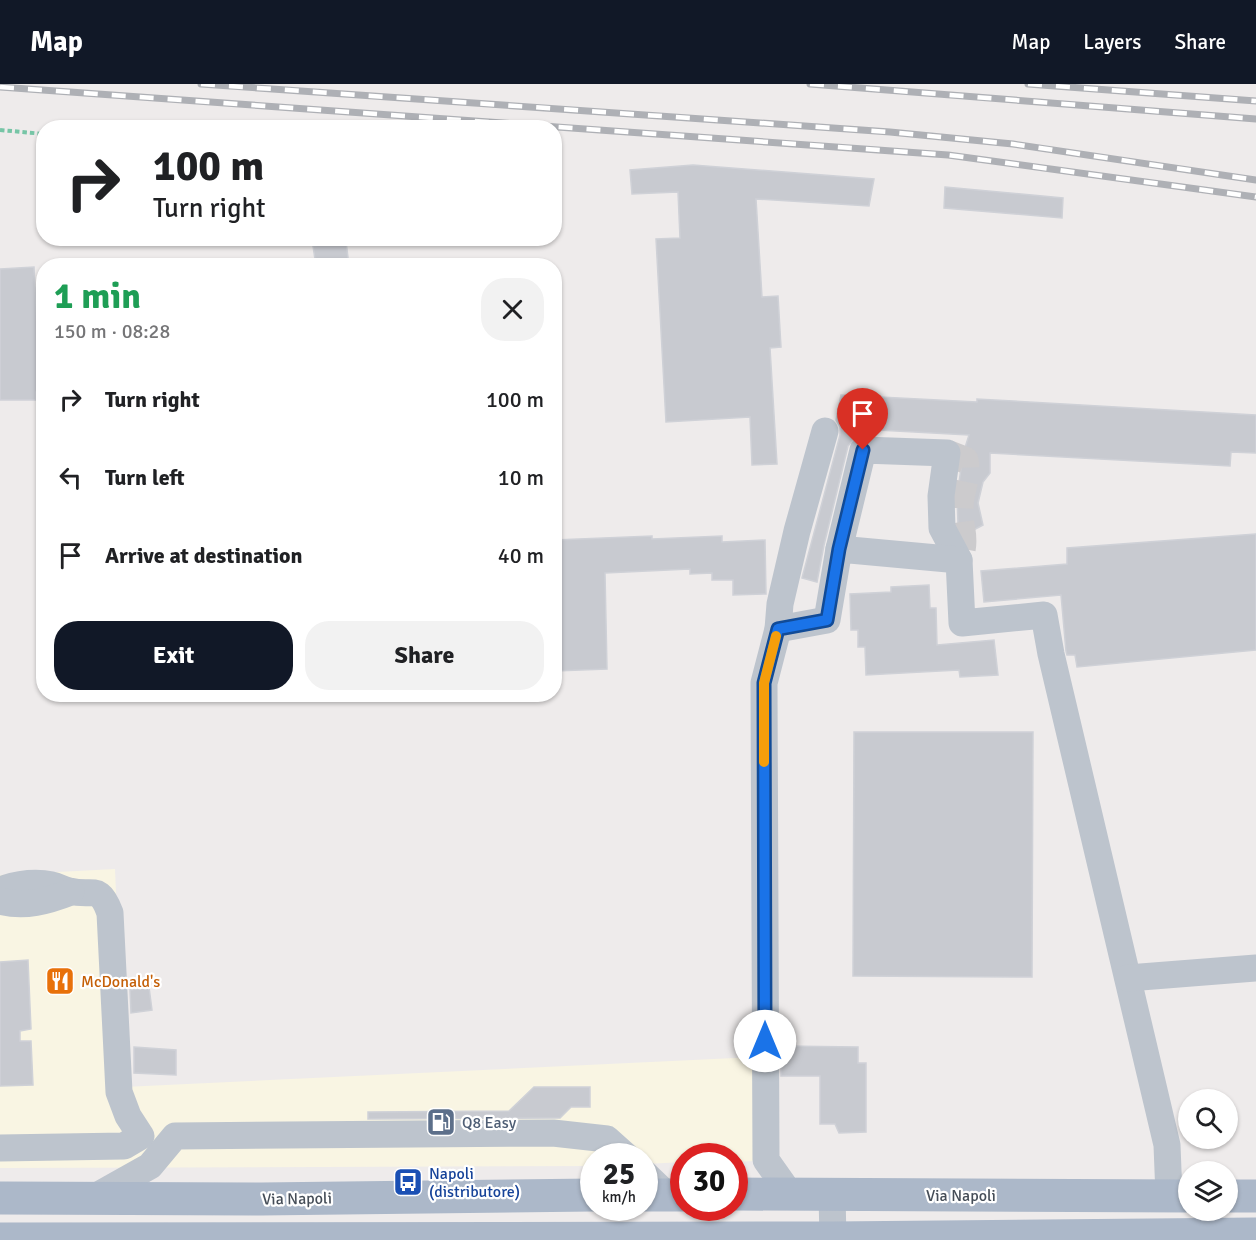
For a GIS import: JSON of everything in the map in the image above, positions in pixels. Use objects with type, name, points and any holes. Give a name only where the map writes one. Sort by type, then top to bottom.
[{"type":"main road","name":"Via Napoli","points":[[748,1194],[1178,1196]]},
{"type":"main road","name":"Via Napoli","points":[[0,1198],[580,1195]]},
{"type":"main road","points":[[1238,1196],[1256,1196]]},
{"type":"main road","points":[[0,1239],[833,1239],[1256,1234]]},
{"type":"street","points":[[790,1194],[766,1161],[764,683],[778,629],[780,604],[797,531],[825,431]]},
{"type":"street","points":[[778,629],[827,620],[839,549],[863,450],[947,453],[941,496],[942,528],[959,560],[962,623],[1044,615],[1051,654],[1178,1192]]},
{"type":"street","points":[[839,549],[959,560]]},
{"type":"street","points":[[0,890],[18,884],[37,882],[71,891],[94,891],[104,898],[110,913],[119,1092],[128,1116],[141,1136],[124,1146],[0,1148]]},
{"type":"street","points":[[0,901],[21,904],[42,902],[71,891]]},
{"type":"street","points":[[1128,978],[1256,968]]},
{"type":"street","points":[[93,1198],[150,1166],[175,1137],[553,1133],[607,1139],[611,1143]]},
{"type":"street","points":[[832,1194],[833,1239]]},
{"type":"path","points":[[0,130],[36,133]]},
{"type":"shaded area","name":"Q8 Easy","points":[[115,869],[124,1087],[756,1057],[755,1161],[748,1161],[748,1143],[670,1143],[670,1163],[658,1163],[658,1143],[580,1143],[580,1166],[0,1168],[0,875]]},
{"type":"building","points":[[693,165],[874,179],[869,206],[756,199],[762,297],[778,296],[781,347],[770,348],[777,464],[752,465],[750,417],[666,422],[656,239],[680,238],[678,192],[632,194],[630,170]]},
{"type":"building","points":[[945,187],[1063,198],[1062,218],[944,208]]},
{"type":"building","points":[[313,246],[347,246],[348,258],[315,258]]},
{"type":"building","points":[[34,267],[36,400],[0,400],[0,269]]},
{"type":"building","points":[[841,395],[977,402],[977,399],[1256,415],[1256,453],[1231,452],[1230,466],[990,453],[990,473],[983,482],[978,503],[983,525],[964,535],[958,524],[957,497],[963,454],[969,435],[859,429],[848,446],[817,582],[802,578],[840,435],[840,427],[836,420]]},
{"type":"building","points":[[1256,534],[1256,650],[1077,667],[1075,655],[1067,655],[1066,651],[1061,595],[984,602],[981,571],[1067,564],[1067,548]]},
{"type":"building","points":[[722,536],[722,542],[765,540],[766,594],[733,595],[733,580],[712,580],[712,573],[690,574],[690,569],[605,573],[607,669],[562,671],[562,540]]},
{"type":"building","points":[[929,585],[930,608],[936,608],[937,645],[994,640],[998,675],[960,677],[959,670],[866,675],[865,647],[858,647],[858,630],[851,630],[850,594],[891,592],[891,587]]},
{"type":"building","points":[[854,732],[1033,732],[1032,977],[853,976]]},
{"type":"building","points":[[28,960],[31,1029],[20,1031],[20,1041],[31,1041],[33,1085],[0,1086],[0,962]]},
{"type":"building","points":[[149,987],[152,1010],[131,1013],[130,990]]},
{"type":"building","points":[[781,1046],[858,1047],[858,1063],[866,1063],[866,1132],[839,1133],[835,1124],[820,1124],[820,1076],[781,1076]]},
{"type":"building","points":[[134,1047],[176,1050],[176,1075],[134,1073]]},
{"type":"building","points":[[534,1087],[590,1087],[590,1107],[571,1107],[560,1118],[368,1119],[368,1112],[509,1111]]},
{"type":"tunnel","points":[[947,453],[965,460],[966,466],[960,502],[963,545],[959,560]]},
{"type":"railway","points":[[201,84],[890,132],[1013,144],[1256,180]]},
{"type":"railway","points":[[810,84],[1256,119]]},
{"type":"railway","points":[[1028,84],[1256,101]]},
{"type":"railway","points":[[0,87],[460,120]]},
{"type":"railway","points":[[562,127],[948,155],[1256,197]]},
{"type":"slow traffic","points":[[764,762],[764,683],[776,636]]},
{"type":"place","name":"McDonald's","points":[[60,981]]},
{"type":"place","name":"Q8 Easy","points":[[441,1122]]},
{"type":"place","name":"Napoli (distributore)","points":[[408,1182]]},
{"type":"route","points":[[765,1041],[764,683],[778,629],[827,620],[839,549],[863,450]]}]
